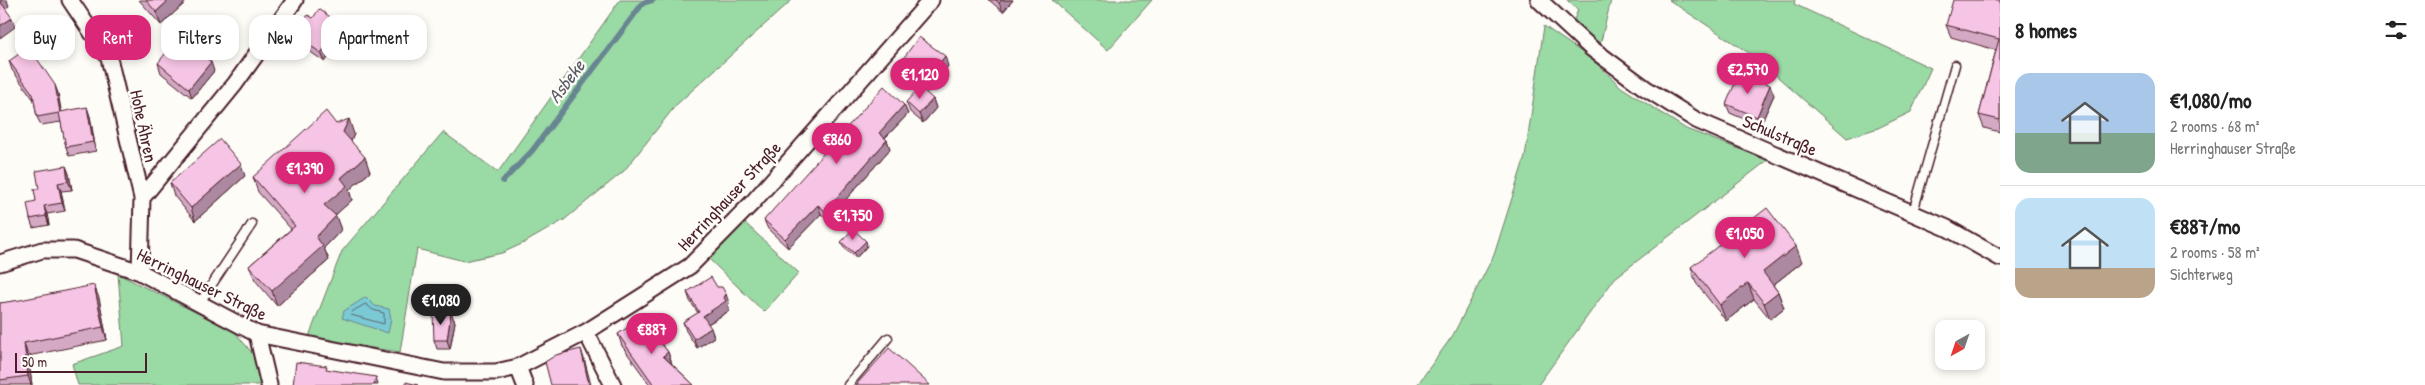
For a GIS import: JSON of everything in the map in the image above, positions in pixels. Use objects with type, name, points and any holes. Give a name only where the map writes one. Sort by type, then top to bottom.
[{"type":"street","name":"Hohe Ähren","points":[[70,0],[109,58],[142,198],[140,272]]},
{"type":"street","points":[[142,198],[235,84],[295,0]]},
{"type":"street","name":"Herringhauser Straße","points":[[0,262],[42,250],[74,250],[140,272],[257,334],[444,372],[496,372],[518,367],[586,332],[690,266],[753,202],[931,0]]},
{"type":"street","name":"Schulstraße","points":[[1539,0],[1591,48],[1645,88],[1696,120],[1913,212],[1947,228],[2000,258]]},
{"type":"street","points":[[586,332],[614,385]]},
{"type":"street","points":[[257,334],[269,385]]},
{"type":"street","points":[[518,367],[525,385]]},
{"type":"lane","points":[[1913,212],[1955,65]]},
{"type":"lane","points":[[199,304],[252,224]]},
{"type":"lane","points":[[848,385],[888,338]]},
{"type":"green space","points":[[620,0],[792,0],[676,105],[624,171],[564,220],[524,243],[502,253],[464,261],[417,249],[400,352],[308,339],[342,251],[443,132],[498,172]]},
{"type":"green space","points":[[1052,0],[1152,0],[1108,50]]},
{"type":"green space","points":[[1567,0],[1611,0],[1600,45],[1573,22],[1578,10]]},
{"type":"green space","points":[[1669,0],[1795,0],[1794,4],[1931,68],[1911,112],[1878,128],[1847,138],[1755,57]]},
{"type":"green space","points":[[1544,26],[1593,60],[1621,87],[1686,129],[1768,160],[1615,278],[1538,385],[1417,385],[1453,335],[1494,255],[1525,157]]},
{"type":"green space","points":[[744,222],[799,273],[764,312],[709,259]]},
{"type":"green space","points":[[118,274],[234,331],[257,359],[262,385],[78,385],[72,364],[124,346]]},
{"type":"water","points":[[366,297],[375,306],[389,309],[391,319],[388,333],[342,318],[344,311]]},
{"type":"building","points":[[146,0],[169,0],[156,12]]},
{"type":"building","points":[[1953,0],[2000,0],[2000,120],[1979,115],[1999,39],[1946,25]]},
{"type":"building","points":[[0,1],[12,18],[0,26]]},
{"type":"building","points":[[319,9],[327,15],[321,15],[321,53],[311,46],[311,17],[313,18]]},
{"type":"building","points":[[919,37],[945,56],[925,83],[899,64]]},
{"type":"building","points":[[15,57],[15,60],[38,60],[55,85],[60,112],[87,107],[93,142],[66,147],[59,113],[37,117],[33,94],[9,61]]},
{"type":"building","points":[[161,59],[209,60],[211,62],[189,89],[158,63]]},
{"type":"building","points":[[1740,72],[1770,85],[1757,117],[1726,104]]},
{"type":"building","points":[[884,86],[904,105],[879,133],[887,140],[825,211],[818,205],[785,239],[764,220]]},
{"type":"building","points":[[920,87],[933,99],[919,114],[906,102]]},
{"type":"building","points":[[326,111],[336,124],[349,119],[343,132],[365,157],[341,178],[347,186],[324,205],[336,216],[316,237],[323,246],[272,291],[249,266],[295,226],[253,177]]},
{"type":"building","points":[[220,139],[241,164],[191,208],[170,183]]},
{"type":"building","points":[[66,166],[68,181],[58,183],[62,203],[44,206],[46,216],[30,219],[27,203],[36,201],[34,189],[39,189],[36,171]]},
{"type":"building","points":[[1767,208],[1796,246],[1763,272],[1778,292],[1764,303],[1748,283],[1720,305],[1691,267]]},
{"type":"building","points":[[853,229],[866,241],[854,253],[841,242]]},
{"type":"building","points":[[711,277],[717,287],[722,287],[726,294],[724,298],[726,301],[703,316],[711,328],[694,339],[683,322],[699,312],[687,292]]},
{"type":"building","points":[[94,285],[103,327],[24,343],[28,376],[0,380],[0,303]]},
{"type":"building","points":[[433,313],[451,313],[447,340],[434,340]]},
{"type":"building","points":[[647,318],[656,330],[653,333],[668,352],[663,356],[694,385],[654,385],[618,334],[634,323],[636,326]]},
{"type":"building","points":[[889,348],[930,385],[856,385]]},
{"type":"building","points":[[581,349],[589,385],[551,385],[545,362],[556,355]]},
{"type":"building","points":[[296,362],[327,366],[326,369],[376,377],[374,385],[293,385]]},
{"type":"building","points":[[406,382],[418,385],[406,385]]},
{"type":"waterway","name":"Asbeke","points":[[503,181],[532,151],[643,3],[653,0]]}]
